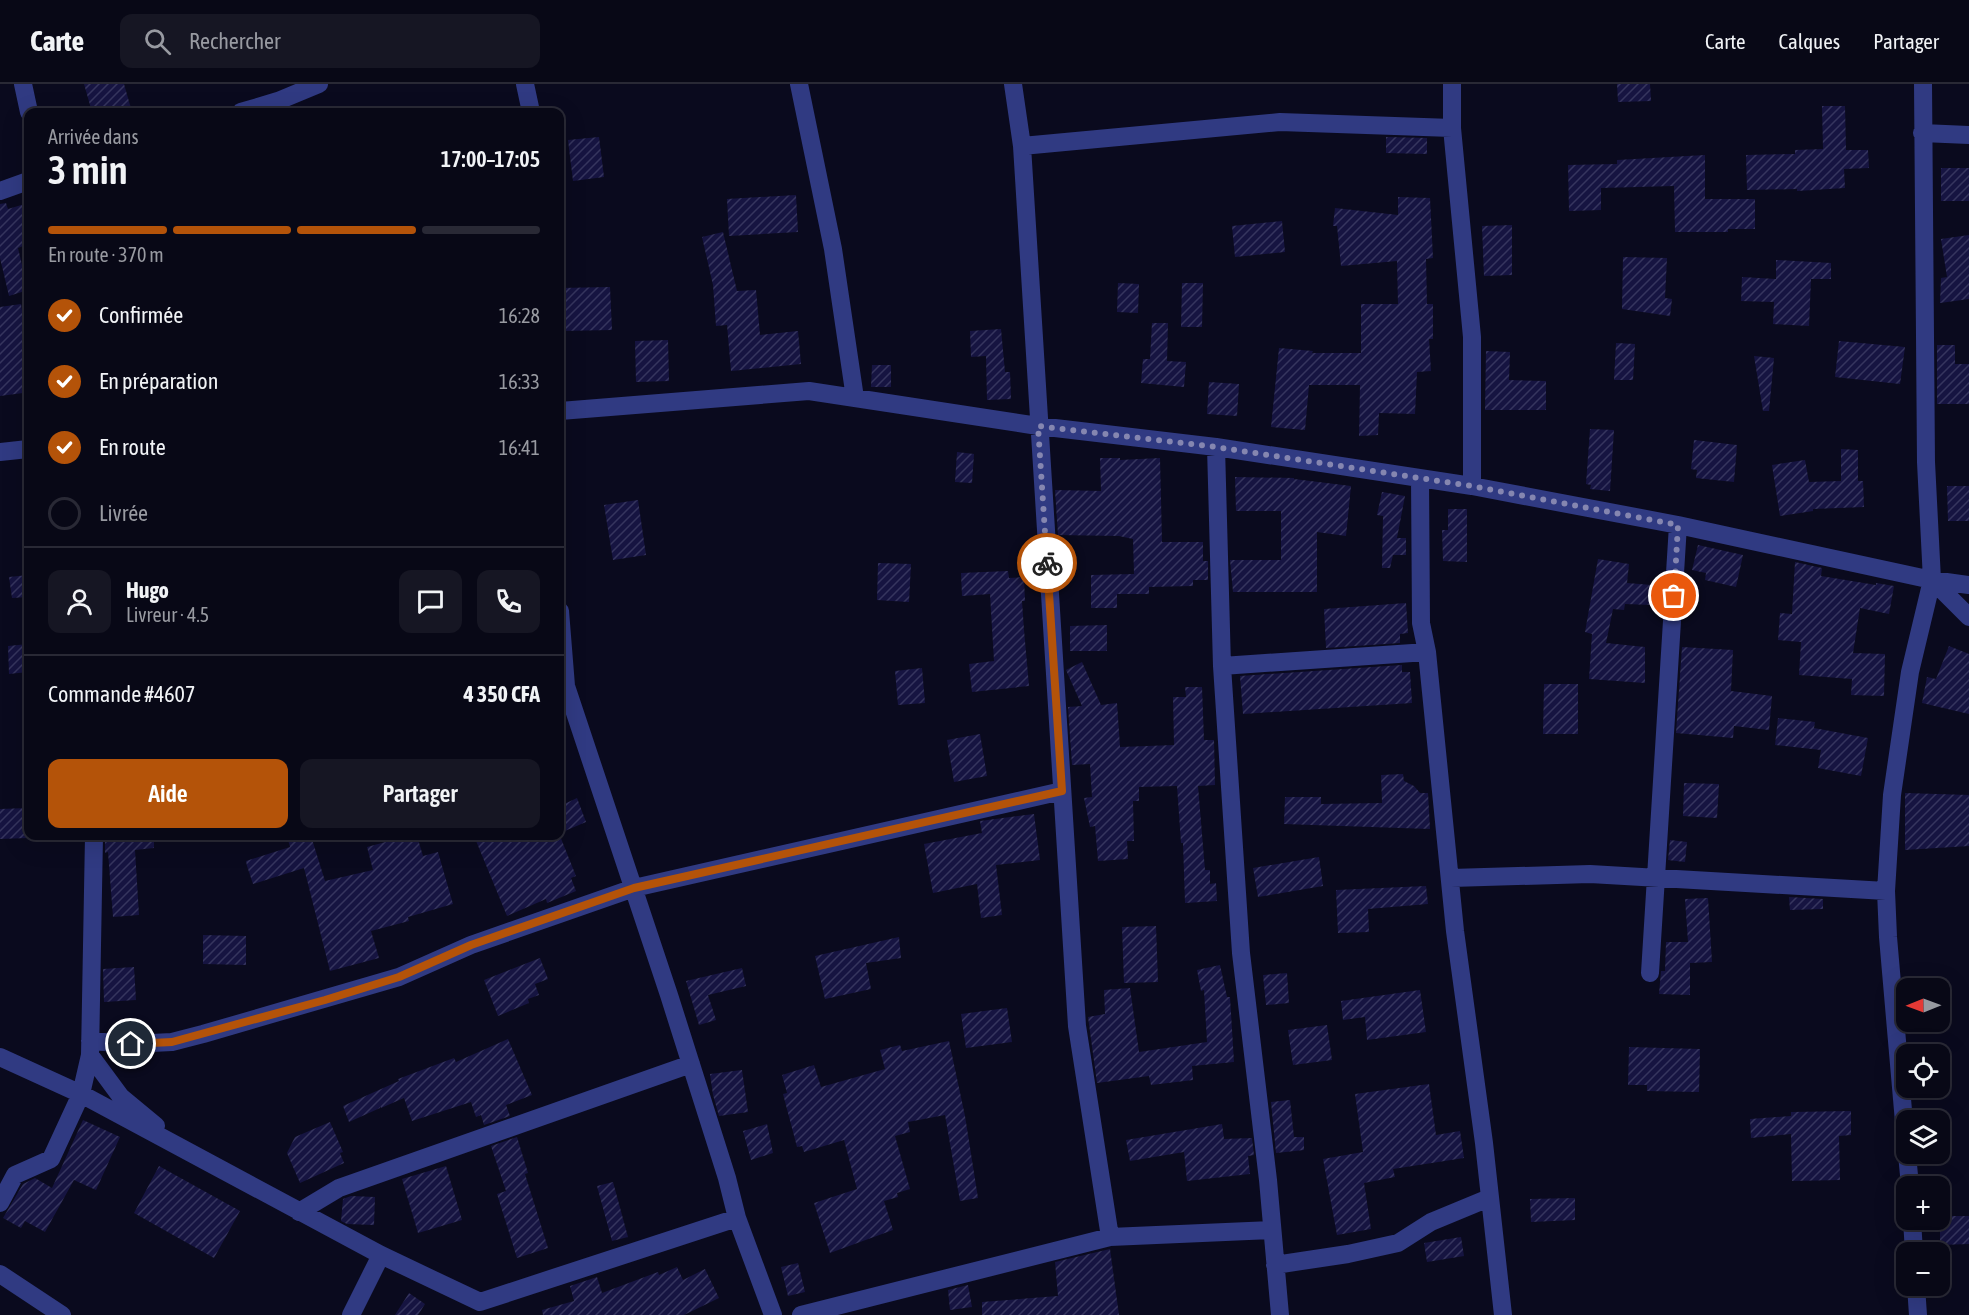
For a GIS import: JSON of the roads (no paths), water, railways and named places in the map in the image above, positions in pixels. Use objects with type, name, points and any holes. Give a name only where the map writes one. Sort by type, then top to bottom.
[{"type":"street","points":[[23,84],[28,108]]},
{"type":"street","points":[[254,108],[319,84]]},
{"type":"street","points":[[525,84],[530,108]]},
{"type":"street","points":[[799,84],[833,249],[855,398]]},
{"type":"street","points":[[1013,84],[1022,146],[1077,1026],[1110,1237]]},
{"type":"street","points":[[1452,84],[1452,128],[1472,337],[1472,486]]},
{"type":"street","points":[[1903,1110],[1886,891],[1894,784],[1910,672],[1932,580],[1926,462],[1923,84]]},
{"type":"street","points":[[1022,146],[1280,122],[1452,128]]},
{"type":"street","points":[[1922,133],[1969,135]]},
{"type":"street","points":[[0,191],[24,182]]},
{"type":"street","points":[[564,411],[809,391],[1038,426],[1216,447],[1472,486],[1678,525],[1932,580],[1969,585]]},
{"type":"street","points":[[1216,447],[1222,666],[1241,953],[1268,1180],[1280,1315]]},
{"type":"street","points":[[0,452],[24,449]]},
{"type":"street","points":[[1420,478],[1421,623],[1451,878],[1455,931],[1484,1143],[1503,1315]]},
{"type":"street","points":[[1650,973],[1678,525]]},
{"type":"street","points":[[1932,580],[1969,617]]},
{"type":"street","points":[[1222,666],[1426,652]]},
{"type":"street","points":[[564,690],[634,888],[727,1178],[737,1218],[773,1315]]},
{"type":"street","points":[[90,1048],[172,1042],[265,1017],[399,977],[471,945],[634,888],[1062,791]]},
{"type":"street","points":[[0,1203],[15,1175],[51,1159],[81,1095],[90,1048],[94,840]]},
{"type":"street","points":[[1451,878],[1590,874],[1886,891]]},
{"type":"street","points":[[90,1048],[121,1097],[183,1149]]},
{"type":"street","points":[[0,1057],[81,1095],[381,1255],[477,1309],[737,1218]]},
{"type":"street","points":[[299,1212],[339,1188],[691,1065]]},
{"type":"street","points":[[1275,1265],[1398,1244],[1431,1222],[1489,1198]]},
{"type":"street","points":[[801,1315],[1110,1237],[1272,1230]]},
{"type":"street","points":[[351,1315],[381,1255]]},
{"type":"street","points":[[0,1274],[62,1315]]},
{"type":"street","points":[[1917,1296],[1918,1315]]}]
